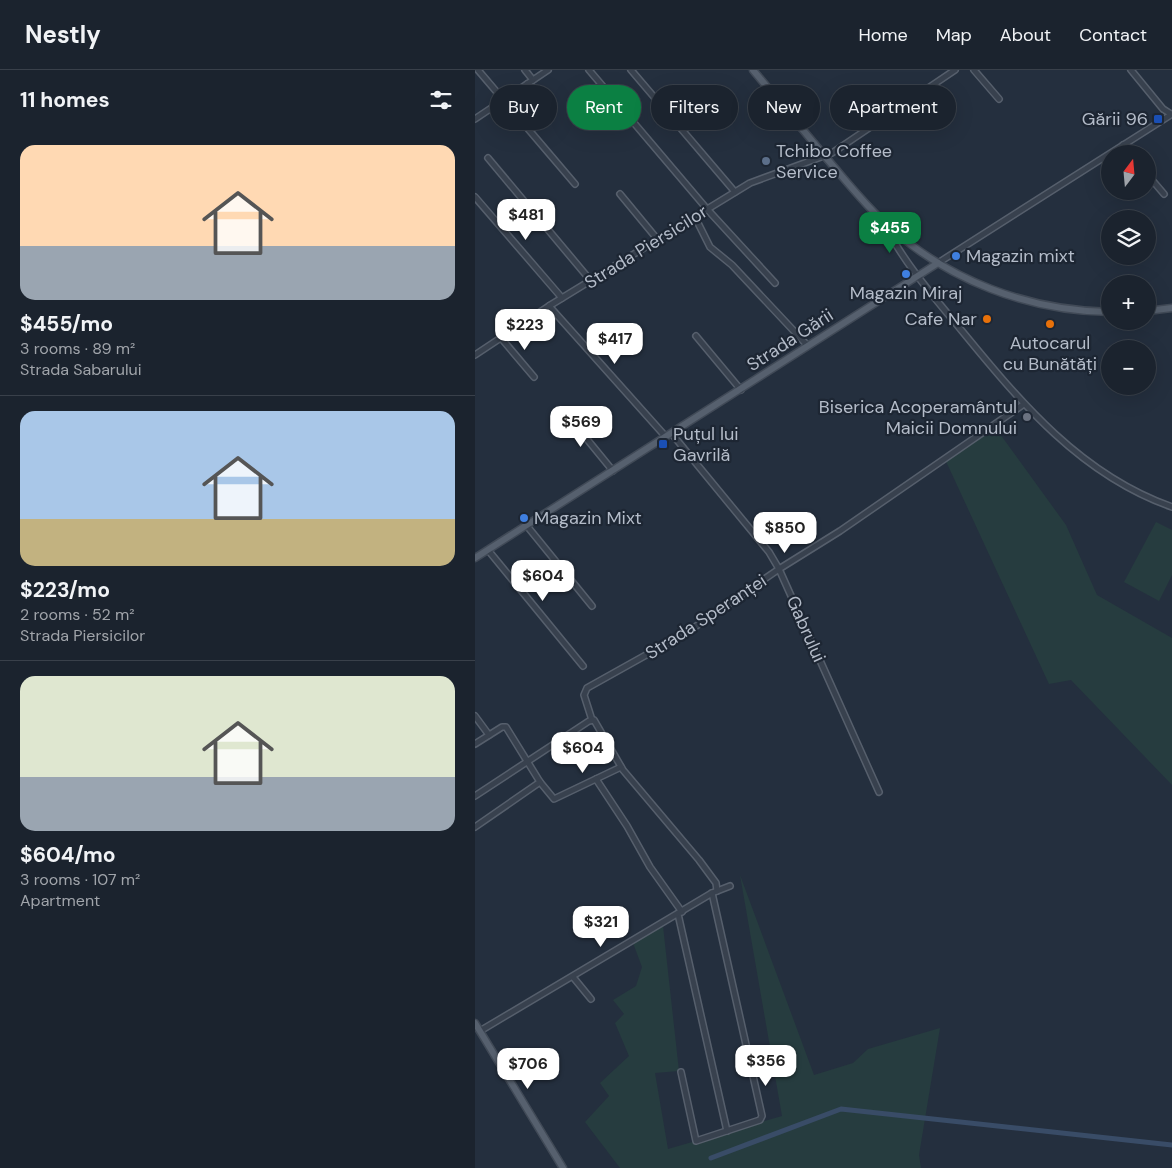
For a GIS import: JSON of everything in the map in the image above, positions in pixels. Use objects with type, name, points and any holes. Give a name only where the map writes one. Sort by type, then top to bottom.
[{"type":"main road","points":[[753,70],[825,156],[883,221],[911,245],[938,263],[982,286],[1021,300],[1070,310],[1101,312]]},
{"type":"main road","name":"Strada Gării","points":[[475,558],[613,472],[938,263]]},
{"type":"main road","points":[[1156,310],[1172,308]]},
{"type":"main road","points":[[475,1023],[563,1168]]},
{"type":"street","points":[[477,70],[490,85]]},
{"type":"street","points":[[525,70],[533,80]]},
{"type":"street","points":[[527,84],[548,70]]},
{"type":"street","points":[[589,70],[707,210],[775,283]]},
{"type":"street","points":[[631,70],[735,192]]},
{"type":"street","name":"Strada Piersicilor","points":[[475,355],[549,306],[735,192],[765,176],[825,156],[955,70]]},
{"type":"street","points":[[974,70],[999,99]]},
{"type":"street","points":[[1131,70],[1163,109],[1171,114]]},
{"type":"street","points":[[475,119],[490,109]]},
{"type":"street","name":"Strada Gării","points":[[1123,145],[1171,114]]},
{"type":"street","points":[[529,130],[575,184]]},
{"type":"street","points":[[488,158],[591,281]]},
{"type":"street","name":"Strada Gării","points":[[938,263],[1101,159]]},
{"type":"street","points":[[1156,184],[1165,194]]},
{"type":"street","points":[[620,194],[658,240]]},
{"type":"street","points":[[475,197],[562,298]]},
{"type":"street","points":[[695,217],[710,246],[732,265],[808,346]]},
{"type":"street","points":[[883,221],[892,239],[918,276],[1024,404],[1057,437],[1094,467],[1135,491],[1172,508]]},
{"type":"street","name":"Gabrului","points":[[549,306],[669,436],[769,552],[779,569],[879,792]]},
{"type":"street","points":[[696,336],[741,390]]},
{"type":"street","points":[[501,338],[534,377]]},
{"type":"street","name":"Strada Speranței","points":[[727,1131],[753,1124],[760,1120],[762,1116],[715,892],[716,883],[621,767],[594,720],[584,695],[587,688],[689,631],[779,569],[840,532],[1024,404]]},
{"type":"street","points":[[564,411],[613,472]]},
{"type":"street","points":[[527,526],[592,606]]},
{"type":"street","points":[[487,550],[583,666]]},
{"type":"street","points":[[475,716],[489,735]]},
{"type":"street","points":[[475,796],[594,720]]},
{"type":"street","points":[[475,744],[502,727],[506,727],[540,782],[554,799],[621,767]]},
{"type":"street","points":[[596,779],[680,913],[727,1131],[696,1141],[681,1072]]},
{"type":"street","points":[[475,827],[540,782]]},
{"type":"street","points":[[480,1031],[715,892],[730,886]]},
{"type":"street","points":[[573,976],[591,999]]},
{"type":"green space","points":[[992,423],[1066,525],[1097,595],[1172,638],[1172,785],[1071,680],[1049,684],[944,457]]},
{"type":"green space","points":[[1156,522],[1172,530],[1172,575],[1159,601],[1124,582]]},
{"type":"green space","points":[[740,875],[814,1075],[853,1063],[868,1049],[940,1028],[919,1155],[921,1168],[620,1168],[585,1122],[609,1096],[600,1083],[629,1056],[615,1023],[624,1014],[613,1000],[636,986],[642,967],[633,943],[663,926],[679,1071],[655,1073],[668,1149],[782,1116]]},
{"type":"waterway","points":[[711,1158],[841,1109],[1172,1145]]},
{"type":"place","name":"Gării 96","points":[[1158,119]]},
{"type":"place","name":"Tchibo Coffee Service","points":[[766,161]]},
{"type":"place","name":"Magazin mixt","points":[[956,256]]},
{"type":"place","name":"Magazin Miraj","points":[[906,274]]},
{"type":"place","name":"Cafe Nar","points":[[987,319]]},
{"type":"place","name":"Autocarul cu Bunătăți","points":[[1050,324]]},
{"type":"place","name":"Biserica Acoperamântul Maicii Domnului","points":[[1027,417]]},
{"type":"place","name":"Puțul lui Gavrilă","points":[[663,444]]},
{"type":"place","name":"Magazin Mixt","points":[[524,518]]}]
